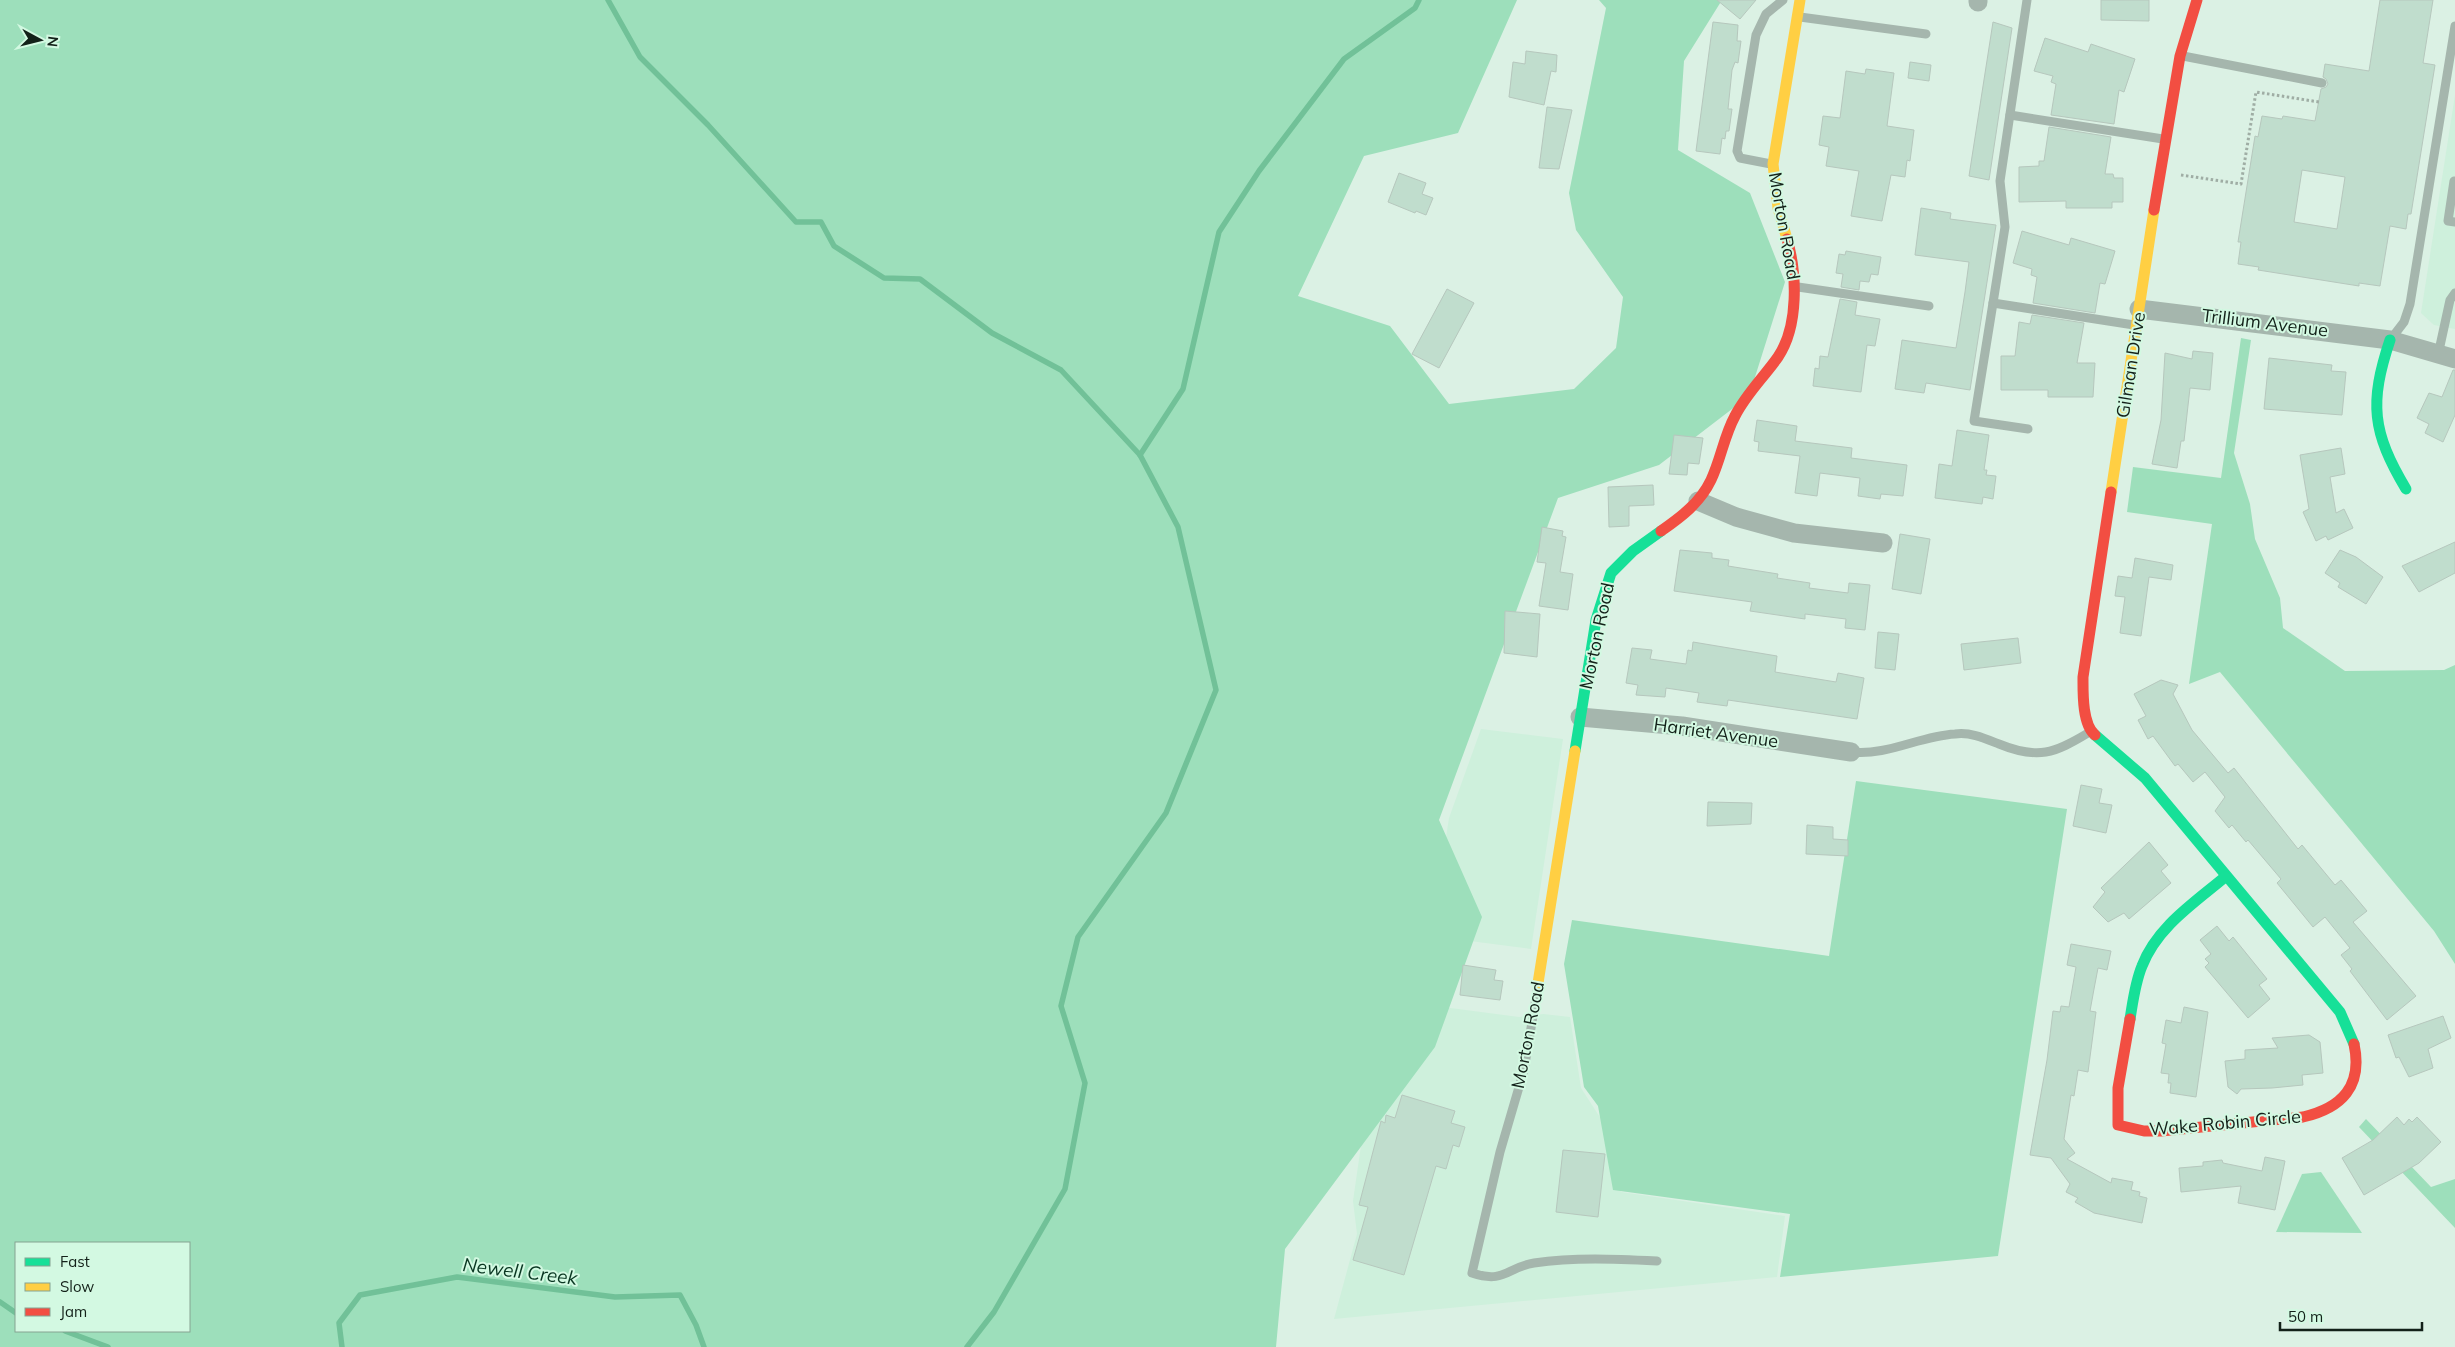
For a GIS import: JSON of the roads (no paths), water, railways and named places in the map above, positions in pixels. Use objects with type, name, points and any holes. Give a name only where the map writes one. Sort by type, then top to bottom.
[{"type":"street","name":"Morton Road","points":[[1538,983],[1596,620],[1611,573],[1633,551],[1685,514],[1698,501],[1711,480],[1734,418],[1742,404],[1779,356],[1793,312],[1795,286],[1790,250],[1778,208],[1773,164],[1800,0]]},
{"type":"street","name":"Gilman Drive","points":[[2090,731],[2083,701],[2083,677],[2165,139],[2180,56],[2197,0]]},
{"type":"street","name":"Trillium Avenue","points":[[2138,317],[2390,340],[2447,357]]},
{"type":"street","points":[[2390,340],[2376,389],[2375,412],[2378,432],[2385,453],[2406,490]]},
{"type":"street","points":[[1698,501],[1736,516],[1794,533],[1883,543]]},
{"type":"street","name":"Harriet Avenue","points":[[1580,717],[1682,726],[1851,752]]},
{"type":"street","name":"Wake Robin Circle","points":[[2090,731],[2144,778],[2340,1012],[2351,1029],[2356,1046],[2356,1065],[2350,1086],[2338,1103],[2323,1112],[2303,1117],[2144,1132],[2118,1125],[2118,1088],[2135,989],[2142,965],[2156,940],[2168,924],[2225,877]]},
{"type":"lane","points":[[1773,164],[1740,158],[1737,151],[1758,29],[1766,14],[1782,0]]},
{"type":"lane","points":[[2027,0],[2000,181],[2005,227],[1974,421],[2028,429]]},
{"type":"lane","points":[[1797,17],[1926,34]]},
{"type":"lane","points":[[2390,340],[2404,322],[2410,304],[2455,26]]},
{"type":"lane","points":[[2180,56],[2322,83]]},
{"type":"lane","points":[[2010,115],[2165,139]]},
{"type":"lane","points":[[2454,180],[2448,221],[2455,222]]},
{"type":"lane","points":[[1795,286],[1929,306]]},
{"type":"lane","points":[[2447,357],[2450,300],[2455,293]]},
{"type":"lane","points":[[1993,303],[2138,317]]},
{"type":"lane","points":[[1851,752],[1886,751],[1954,734],[1976,735],[2008,748],[2044,754],[2060,750],[2090,731]]},
{"type":"lane","name":"Morton Road","points":[[1538,983],[1524,1070],[1500,1152],[1472,1273],[1486,1278],[1508,1274],[1531,1264],[1606,1258],[1656,1261]]},
{"type":"waterway","points":[[608,0],[640,57],[708,125],[796,222],[821,222],[834,246],[884,278],[920,279],[992,333],[1061,370],[1140,455],[1178,527],[1216,690],[1166,813],[1078,937],[1061,1006],[1085,1083],[1065,1189],[994,1312],[967,1347]]},
{"type":"waterway","points":[[1140,455],[1183,389],[1219,232],[1259,171],[1344,59],[1415,8],[1419,0]]},
{"type":"waterway","name":"Newell Creek","points":[[342,1347],[339,1323],[360,1295],[457,1277],[615,1297],[680,1295],[696,1325],[704,1347]]},
{"type":"waterway","name":"Newell Creek","points":[[0,1302],[15,1312]]},
{"type":"waterway","name":"Newell Creek","points":[[68,1332],[108,1347]]}]
